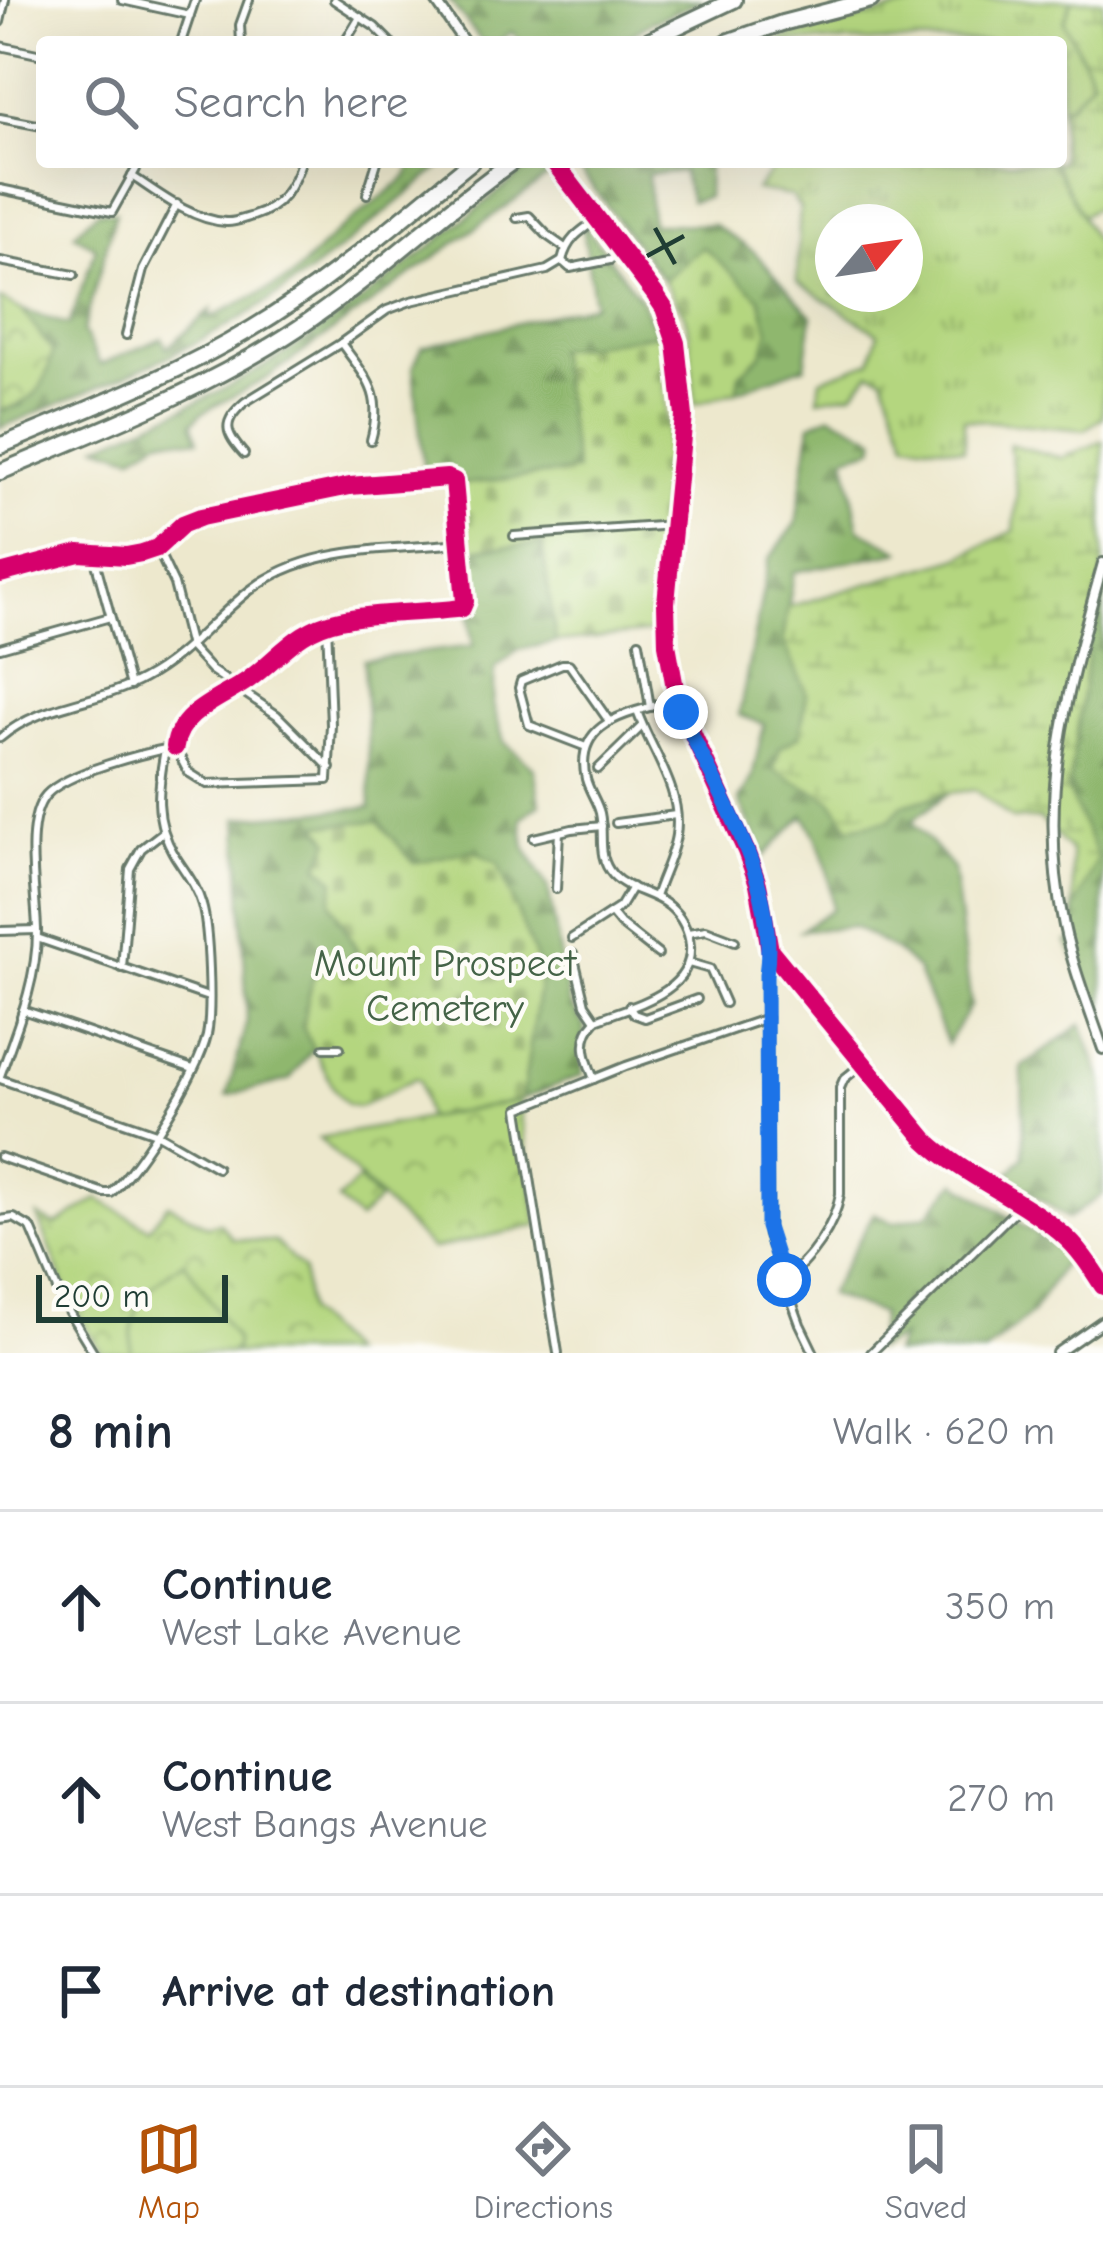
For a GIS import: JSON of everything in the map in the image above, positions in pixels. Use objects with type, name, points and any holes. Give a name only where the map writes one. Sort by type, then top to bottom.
[{"type":"highway","points":[[658,36],[734,0]]},
{"type":"highway","points":[[744,36],[871,0]]},
{"type":"highway","points":[[0,446],[165,375],[250,330],[332,273],[463,168]]},
{"type":"highway","points":[[0,472],[170,399],[263,350],[336,301],[504,168]]},
{"type":"street","points":[[0,22],[4,0]]},
{"type":"street","points":[[122,0],[190,15]]},
{"type":"street","points":[[184,36],[195,0]]},
{"type":"street","points":[[241,36],[249,0]]},
{"type":"street","points":[[334,0],[383,36]]},
{"type":"street","points":[[434,0],[460,36]]},
{"type":"street","points":[[349,36],[360,16]]},
{"type":"street","points":[[0,46],[36,54]]},
{"type":"street","points":[[0,118],[36,125]]},
{"type":"street","points":[[0,189],[114,211],[137,168]]},
{"type":"street","points":[[133,176],[197,214],[228,223],[267,212],[292,187],[299,168]]},
{"type":"street","points":[[367,194],[375,168]]},
{"type":"street","points":[[559,168],[664,308],[676,344],[683,416],[666,616],[668,644],[677,699],[728,807],[764,912],[770,950],[766,975],[767,1227],[814,1353]]},
{"type":"street","points":[[127,335],[143,270],[177,204]]},
{"type":"street","points":[[518,218],[529,216],[565,248]]},
{"type":"street","points":[[244,454],[228,430],[237,409],[377,315],[402,304],[547,270],[562,261],[573,236],[598,219]]},
{"type":"street","points":[[562,261],[570,268],[610,260]]},
{"type":"street","points":[[0,261],[74,275]]},
{"type":"street","points":[[341,343],[373,392],[378,415],[371,440]]},
{"type":"street","points":[[0,574],[66,556],[126,556],[157,548],[183,524],[201,517],[350,486],[454,481],[464,605],[349,618],[327,623],[294,639],[236,688],[192,716],[177,734],[175,747],[188,772],[207,784],[328,781],[327,623]]},
{"type":"street","points":[[514,536],[674,525]]},
{"type":"street","points":[[0,738],[35,716],[130,686],[160,670],[247,592],[295,565],[336,554],[460,542]]},
{"type":"street","points":[[157,548],[174,584],[190,647],[211,670],[277,715],[330,768]]},
{"type":"street","points":[[93,553],[130,686]]},
{"type":"street","points":[[1103,563],[1065,703],[1053,816],[1064,923],[1103,1048]]},
{"type":"street","points":[[0,648],[110,617]]},
{"type":"street","points":[[640,641],[650,707]]},
{"type":"street","points":[[586,747],[529,725],[520,681],[568,664],[609,721]]},
{"type":"street","points":[[594,1079],[584,1045],[587,1031],[596,1020],[674,986],[688,962],[690,944],[670,907],[614,876],[603,860],[599,809],[586,777],[586,747],[609,721],[677,699]]},
{"type":"street","points":[[637,711],[668,782],[676,815],[675,841],[655,897]]},
{"type":"street","points":[[598,769],[642,726]]},
{"type":"street","points":[[175,747],[152,749],[64,782],[42,800],[33,829],[37,934],[32,978],[0,1078],[156,1133],[217,1168]]},
{"type":"street","points":[[0,1157],[104,1193],[115,1189],[131,1172],[193,1069],[206,1036],[202,905],[164,832],[157,792],[165,749]]},
{"type":"street","points":[[616,823],[676,815]]},
{"type":"street","points":[[534,838],[602,826]]},
{"type":"street","points":[[122,968],[130,869],[141,849],[164,832]]},
{"type":"street","points":[[556,889],[559,832]]},
{"type":"street","points":[[572,938],[624,902],[632,887]]},
{"type":"street","points":[[611,913],[658,954]]},
{"type":"street","points":[[688,933],[706,930],[735,941]]},
{"type":"street","points":[[0,932],[37,934],[208,997]]},
{"type":"street","points":[[770,950],[917,1131],[940,1153],[1060,1232],[1103,1286]]},
{"type":"street","points":[[573,954],[585,1004],[596,1020]]},
{"type":"street","points":[[688,962],[710,969],[724,1003]]},
{"type":"street","points":[[629,1006],[645,1018],[697,999]]},
{"type":"street","points":[[23,1010],[193,1069]]},
{"type":"street","points":[[557,1353],[519,1109],[767,1018]]},
{"type":"street","points":[[324,1048],[340,1048]]},
{"type":"street","points":[[784,1280],[804,1264],[837,1210],[840,1088],[849,1073],[862,1065]]},
{"type":"street","points":[[871,1353],[1020,1206]]},
{"type":"street","points":[[0,1220],[14,1218],[31,1228],[61,1299],[94,1353]]},
{"type":"street","points":[[1058,1353],[1103,1321]]},
{"type":"green space","points":[[449,0],[703,0],[629,36],[516,36],[512,32],[477,36]]},
{"type":"green space","points":[[938,0],[1072,0],[1064,22],[1093,79],[1067,106],[1067,36],[790,36]]},
{"type":"green space","points":[[1072,0],[1103,0],[1103,203],[1082,216],[1056,168],[1067,168],[1067,106],[1093,79],[1064,22]]},
{"type":"green space","points":[[411,168],[440,168],[258,308],[164,358],[0,428],[0,411],[22,405],[53,352],[22,310],[69,325],[96,248],[74,234],[98,211],[116,212],[83,331],[100,365],[162,338],[167,348],[211,310],[209,318],[290,279],[337,232],[406,178]]},
{"type":"green space","points":[[529,168],[541,168],[548,176],[267,378],[202,413],[192,423],[198,440],[162,438],[132,456],[99,445],[265,366],[370,295]]},
{"type":"green space","points":[[579,168],[708,168],[707,197],[691,201],[682,171],[648,174],[651,224],[714,225],[754,252],[812,316],[805,366],[737,391],[739,374],[761,354],[703,248],[663,280]]},
{"type":"green space","points":[[773,168],[1056,168],[1103,256],[1103,417],[1085,430],[964,419],[964,449],[907,441],[883,376],[870,372],[853,393],[818,399],[821,379],[871,361],[878,333],[845,312],[923,312],[923,204],[815,204],[815,293],[797,282],[800,208],[792,196],[756,190]]},
{"type":"green space","points":[[582,222],[641,300],[658,334],[556,350],[576,471],[456,485],[425,481],[413,368],[422,347],[594,304]]},
{"type":"green space","points":[[703,247],[760,298],[769,331],[762,354],[739,374],[737,391],[695,404],[689,332],[663,280]]},
{"type":"green space","points":[[0,299],[22,310],[53,352],[37,391],[0,411]]},
{"type":"green space","points":[[658,334],[668,432],[652,596],[654,632],[556,642],[542,544],[462,550],[456,485],[576,471],[556,350]]},
{"type":"green space","points":[[831,415],[876,437],[874,448],[845,456],[859,529],[901,551],[794,572],[783,640],[807,694],[800,736],[780,748],[902,805],[948,793],[912,821],[953,869],[971,1005],[947,1044],[917,969],[895,950],[854,927],[801,930],[832,909],[825,860],[804,815],[764,856],[739,800],[752,778],[764,724],[739,715],[769,559],[796,524],[811,424]]},
{"type":"green space","points":[[1103,441],[1103,600],[1090,639],[1068,791],[1098,858],[1074,910],[1071,851],[1040,819],[1012,819],[976,790],[902,805],[890,820],[849,827],[831,800],[773,770],[780,748],[800,735],[807,694],[783,640],[788,607],[957,558],[1014,531],[1017,494],[1009,444],[1062,458]]},
{"type":"green space","points":[[542,543],[556,642],[518,650],[495,668],[493,705],[504,742],[534,768],[540,804],[521,818],[525,847],[548,888],[569,1003],[584,1026],[582,1075],[522,1099],[541,972],[472,850],[414,864],[378,821],[319,826],[330,840],[336,880],[331,902],[358,953],[302,1025],[314,1047],[289,1080],[227,1096],[247,1021],[238,818],[371,807],[364,660],[473,646],[462,550]]},
{"type":"green space","points":[[1103,600],[1103,1017],[1067,942],[1075,940],[1074,910],[1097,858],[1068,792],[1090,639]]},
{"type":"green space","name":"Mount Prospect Cemetery","points":[[378,821],[414,863],[472,850],[498,863],[541,972],[519,1101],[427,1120],[416,1078],[358,1107],[347,1104],[333,1087],[302,1026],[313,977],[358,952],[331,902],[335,880],[319,866],[330,840],[318,825]]},
{"type":"green space","points":[[1082,1024],[1103,1083],[1103,1194],[1068,1219],[1008,1175],[1024,1156],[1022,1067]]},
{"type":"green space","points":[[519,1101],[538,1225],[432,1249],[319,1138]]},
{"type":"green space","points":[[358,1180],[378,1200],[359,1220],[338,1200]]},
{"type":"green space","points":[[956,1182],[1066,1258],[1033,1312],[984,1353],[893,1353],[902,1337],[876,1350],[881,1314],[828,1295],[874,1213],[893,1223],[927,1215]]},
{"type":"green space","points":[[98,1199],[149,1228],[168,1204],[208,1226],[219,1222],[233,1239],[275,1242],[303,1270],[307,1312],[349,1353],[102,1353],[70,1301],[38,1216],[56,1225]]},
{"type":"green space","points":[[184,1261],[236,1340],[235,1349],[228,1353],[131,1353],[137,1309],[160,1280]]},
{"type":"cycle path","points":[[559,168],[654,293],[676,343],[684,416],[666,603],[667,644],[677,699],[758,884],[770,950],[926,1140],[1061,1233],[1103,1286]]},
{"type":"cycle path","points":[[0,574],[79,553],[142,553],[201,517],[350,486],[454,481],[462,608],[355,617],[312,630],[193,715],[175,747]]},
{"type":"route","points":[[681,712],[728,807],[764,912],[770,950],[766,975],[767,1227],[784,1280]]}]
